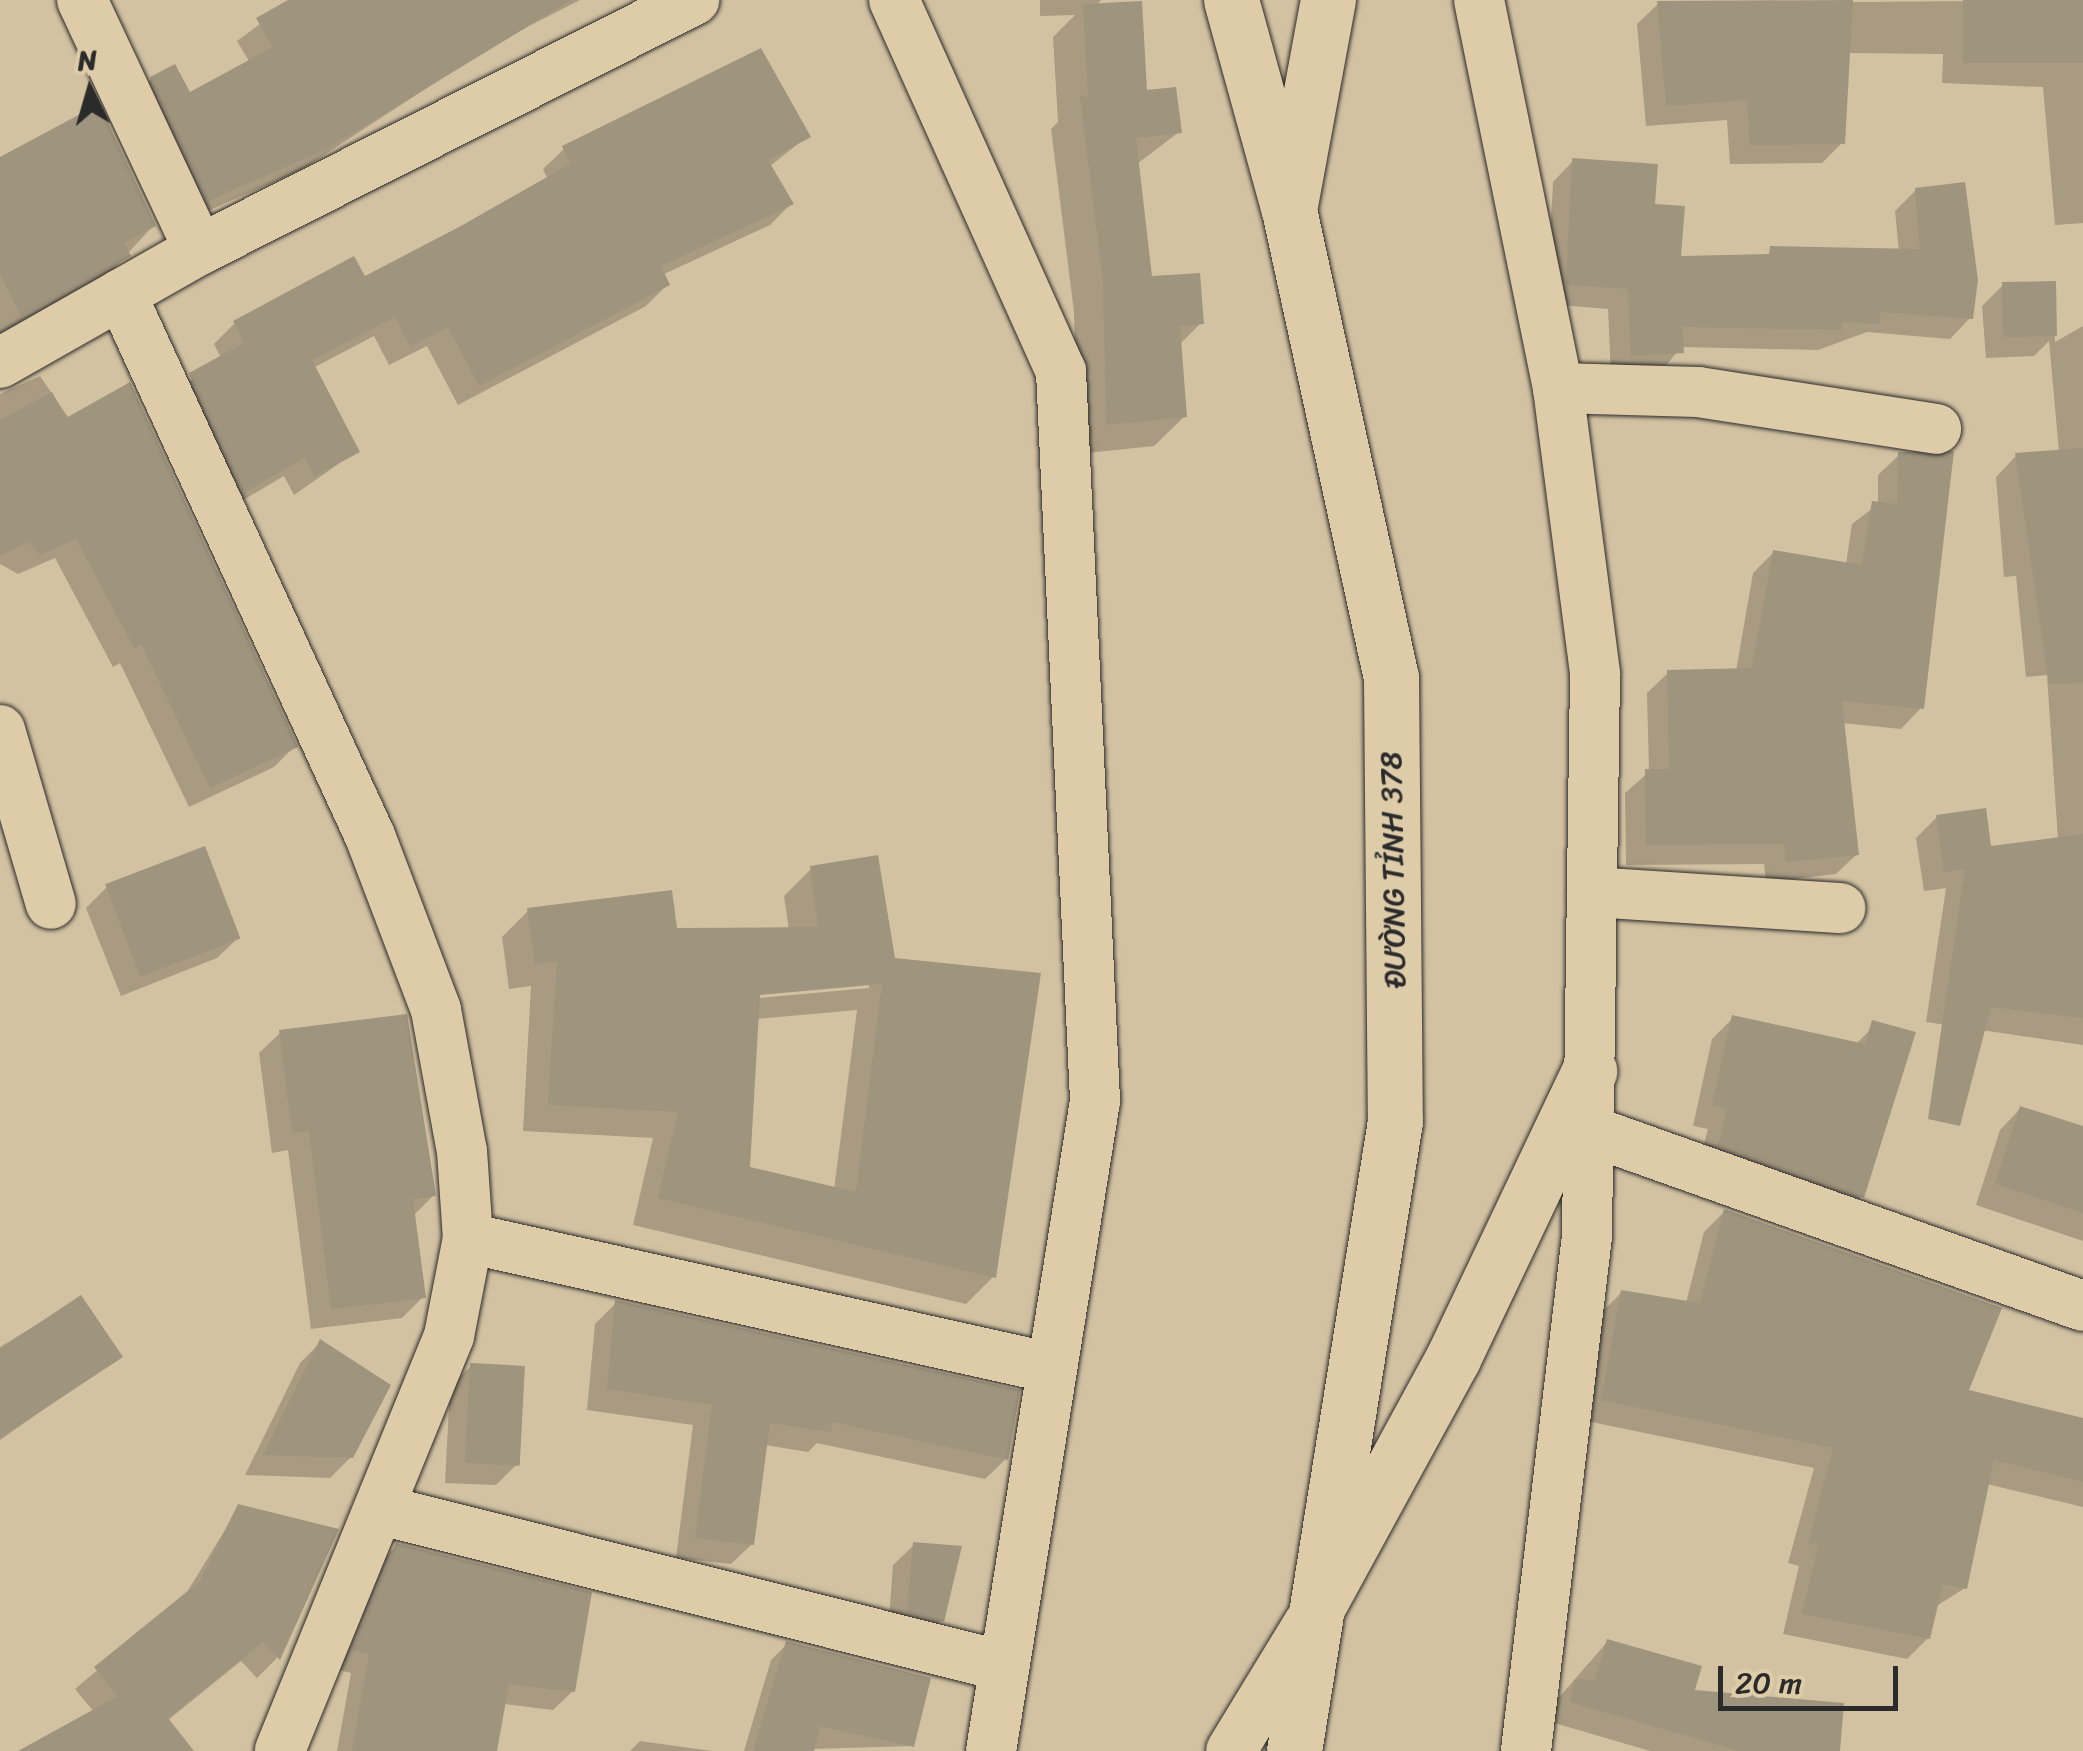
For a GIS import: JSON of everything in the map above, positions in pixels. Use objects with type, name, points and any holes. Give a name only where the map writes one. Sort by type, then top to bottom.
[{"type":"main road","name":"ĐƯỜNG TỈNH 378","points":[[1231,0],[1289,210],[1391,677],[1395,1121],[1309,1622],[1294,1751]]},
{"type":"main road","points":[[1289,210],[1328,0]]},
{"type":"main road","points":[[1309,1622],[1452,1358],[1589,1071]]},
{"type":"street","points":[[82,0],[198,250]]},
{"type":"street","points":[[0,363],[198,250],[694,0]]},
{"type":"street","points":[[894,0],[1061,372],[1095,1101],[992,1751]]},
{"type":"street","points":[[1479,0],[1558,388],[1595,674],[1587,1236],[1526,1751]]},
{"type":"street","points":[[122,294],[415,951],[436,1010],[468,1238],[449,1336],[280,1751]]},
{"type":"street","points":[[1558,388],[1698,392],[1936,429]]},
{"type":"street","points":[[0,730],[50,904]]},
{"type":"street","points":[[1592,892],[1840,908]]},
{"type":"street","points":[[1588,1130],[2083,1306]]},
{"type":"street","points":[[468,1238],[1051,1368]]},
{"type":"street","points":[[381,1510],[1003,1666]]},
{"type":"street","points":[[1231,1751],[1309,1622]]},
{"type":"building","points":[[288,0],[571,0],[325,150],[208,201],[150,77],[175,64],[190,92],[273,47],[256,18]]},
{"type":"building","points":[[1853,0],[1845,144],[1750,145],[1747,100],[1666,106],[1657,1]]},
{"type":"building","points":[[1963,0],[2083,0],[2083,63],[1963,63]]},
{"type":"building","points":[[1142,1],[1147,90],[1176,87],[1182,133],[1136,138],[1152,276],[1200,273],[1204,324],[1180,326],[1187,417],[1106,425],[1103,280],[1080,96],[1088,95],[1083,4]]},
{"type":"building","points":[[761,48],[811,137],[768,160],[794,204],[661,266],[670,285],[479,386],[448,327],[410,346],[395,317],[312,360],[360,452],[315,476],[305,457],[244,493],[189,373],[244,343],[233,321],[354,256],[365,276],[570,164],[562,146]]},
{"type":"building","points":[[99,104],[156,226],[124,243],[131,256],[21,316],[0,274],[0,157]]},
{"type":"building","points":[[1572,158],[1658,164],[1655,204],[1685,206],[1681,256],[1769,254],[1770,246],[1920,249],[1915,188],[1965,182],[1978,280],[1973,319],[1880,312],[1879,324],[1842,322],[1842,330],[1682,327],[1684,353],[1631,356],[1628,289],[1566,285]]},
{"type":"building","points":[[2056,281],[2057,336],[2003,337],[2002,282]]},
{"type":"building","points":[[130,382],[298,747],[210,788],[141,644],[134,648],[76,539],[40,555],[28,542],[0,556],[0,420],[52,392],[66,418]]},
{"type":"building","points":[[2083,448],[2083,683],[2049,684],[2015,453]]},
{"type":"building","points":[[1954,451],[1924,709],[1842,701],[1859,855],[1786,862],[1784,844],[1646,845],[1645,769],[1669,769],[1667,670],[1752,668],[1773,550],[1862,565],[1872,501],[1897,504],[1898,452]]},
{"type":"building","points":[[1986,808],[1991,846],[2083,834],[2083,1018],[1991,1007],[1960,1126],[1928,1119],[1965,869],[1944,872],[1936,815]]},
{"type":"building","points":[[205,846],[240,938],[141,977],[105,884]]},
{"type":"building","points":[[878,855],[895,958],[1041,973],[996,1278],[658,1198],[678,1112],[548,1105],[557,961],[535,964],[527,908],[672,890],[677,928],[818,927],[810,866]],"holes":[[[882,984],[856,1192],[750,1167],[760,995]]]},
{"type":"building","points":[[407,1014],[436,1196],[413,1199],[426,1298],[331,1309],[309,1131],[292,1133],[279,1030]]},
{"type":"building","points":[[1732,1015],[1865,1044],[1872,1020],[1916,1032],[1864,1198],[1718,1146],[1727,1109],[1712,1105]]},
{"type":"building","points":[[2020,1106],[2083,1126],[2083,1213],[1995,1184]]},
{"type":"building","points":[[1724,1209],[2002,1308],[1969,1390],[2083,1418],[2083,1482],[1994,1460],[1967,1589],[1943,1584],[1930,1639],[1802,1614],[1818,1546],[1808,1543],[1833,1448],[1601,1400],[1621,1290],[1700,1303]]},
{"type":"building","points":[[81,1295],[123,1357],[0,1438],[0,1349]]},
{"type":"building","points":[[615,1300],[1020,1390],[1008,1460],[833,1422],[831,1432],[770,1423],[754,1545],[695,1538],[712,1405],[607,1389]]},
{"type":"building","points":[[320,1339],[391,1385],[353,1458],[263,1455]]},
{"type":"building","points":[[470,1363],[525,1366],[520,1466],[465,1463]]},
{"type":"building","points":[[238,1504],[339,1529],[280,1660],[263,1642],[168,1718],[194,1751],[18,1751],[118,1696],[94,1667],[200,1581]]},
{"type":"building","points":[[913,1542],[962,1546],[944,1622],[907,1612]]},
{"type":"building","points":[[396,1543],[592,1592],[575,1692],[509,1684],[497,1751],[352,1751],[369,1654],[352,1650]]},
{"type":"building","points":[[1607,1639],[1702,1666],[1695,1690],[1844,1703],[1840,1751],[1739,1751],[1570,1702],[1575,1679],[1595,1680]]},
{"type":"building","points":[[786,1641],[931,1678],[914,1747],[820,1726],[814,1751],[753,1751]]}]
